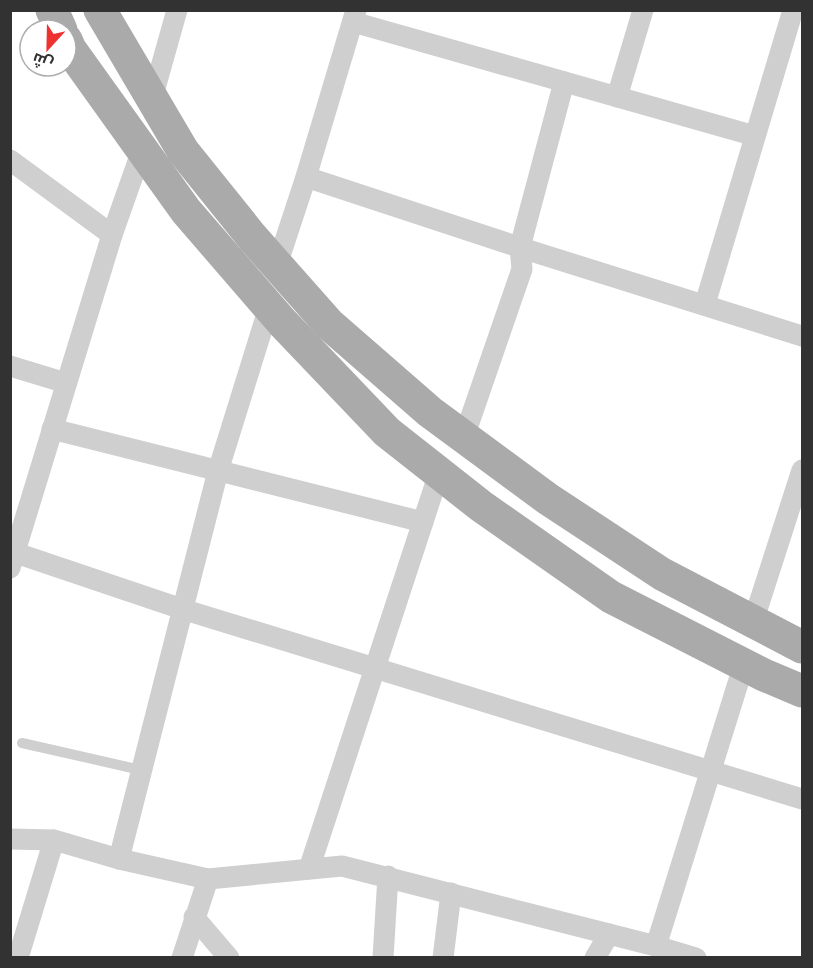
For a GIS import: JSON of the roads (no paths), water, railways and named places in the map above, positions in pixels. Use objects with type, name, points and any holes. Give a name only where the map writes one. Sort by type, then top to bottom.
[{"type":"main road","points":[[100,10],[183,151],[329,324],[430,412],[548,499],[663,574],[802,647]]},
{"type":"main road","points":[[78,60],[186,211],[269,307],[387,432],[481,506],[611,597],[802,691]]},
{"type":"street","points":[[152,99],[177,10]]},
{"type":"street","points":[[618,96],[643,10]]},
{"type":"street","points":[[705,304],[793,10]]},
{"type":"street","points":[[277,265],[354,16],[564,81],[755,136]]},
{"type":"street","points":[[464,437],[522,269],[520,247],[564,81]]},
{"type":"street","points":[[142,150],[112,235],[12,557],[802,799]]},
{"type":"street","points":[[10,160],[112,235]]},
{"type":"street","points":[[306,177],[802,336]]},
{"type":"street","points":[[119,859],[218,471],[269,307]]},
{"type":"street","points":[[10,366],[66,383]]},
{"type":"street","points":[[52,429],[423,522]]},
{"type":"street","points":[[753,621],[794,528],[802,470]]},
{"type":"street","points":[[309,869],[439,472]]},
{"type":"street","points":[[667,951],[711,771],[744,664]]},
{"type":"street","points":[[10,839],[54,840],[119,859],[208,879],[342,866],[696,957]]},
{"type":"street","points":[[18,957],[54,840]]},
{"type":"street","points":[[383,957],[388,876]]},
{"type":"street","points":[[182,957],[208,879]]},
{"type":"street","points":[[442,957],[451,893]]},
{"type":"street","points":[[194,917],[229,957]]},
{"type":"street","points":[[595,957],[609,934]]},
{"type":"lane","points":[[22,743],[141,770]]}]
